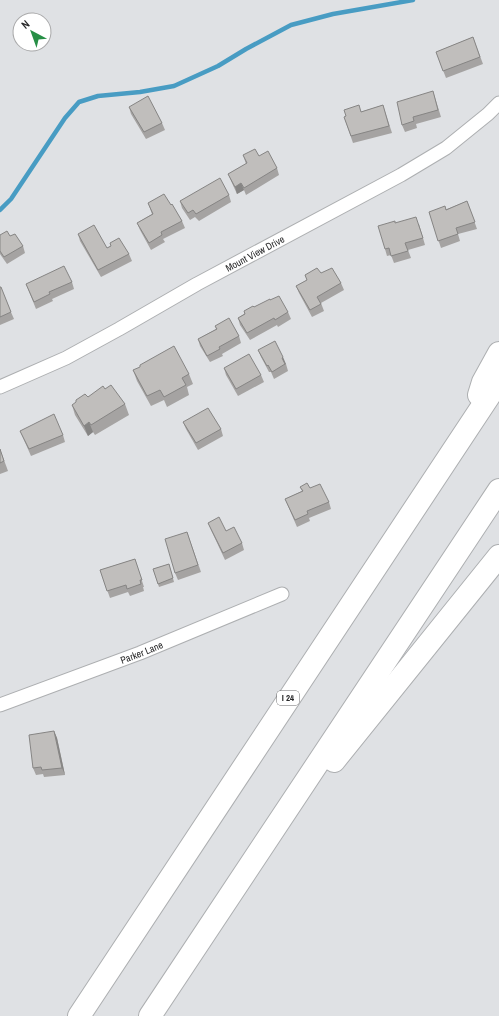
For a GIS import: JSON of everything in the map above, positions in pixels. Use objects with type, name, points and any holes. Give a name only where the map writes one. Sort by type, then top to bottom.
[{"type":"highway","points":[[470,424],[483,382],[499,353]]},
{"type":"highway","name":"I 24","points":[[79,1016],[499,381]]},
{"type":"highway","points":[[150,1016],[499,490]]},
{"type":"highway","points":[[245,873],[499,556]]},
{"type":"street","name":"Mount View Drive","points":[[0,387],[66,358],[197,284],[401,175],[446,148],[488,114],[499,103]]},
{"type":"street","name":"Parker Lane","points":[[0,705],[140,653],[282,594]]},
{"type":"building","points":[[473,37],[480,57],[443,71],[436,52]]},
{"type":"building","points":[[433,91],[438,110],[413,117],[414,121],[402,125],[397,102]]},
{"type":"building","points":[[148,96],[162,123],[144,132],[129,107]]},
{"type":"building","points":[[359,105],[361,112],[383,105],[389,126],[351,136],[344,117],[346,116],[344,110]]},
{"type":"building","points":[[255,149],[259,156],[268,151],[277,168],[244,188],[241,183],[235,187],[228,174],[247,163],[243,155]]},
{"type":"building","points":[[220,178],[229,195],[196,214],[193,210],[188,213],[180,201]]},
{"type":"building","points":[[164,194],[182,221],[161,232],[162,235],[149,243],[137,223],[153,214],[148,203]]},
{"type":"building","points":[[467,201],[475,222],[456,228],[458,234],[438,241],[429,212],[445,206],[446,210]]},
{"type":"building","points":[[416,217],[423,238],[405,243],[408,251],[391,256],[389,248],[385,249],[378,226]]},
{"type":"building","points":[[94,225],[107,248],[111,246],[110,243],[119,238],[129,254],[98,270],[78,234]]},
{"type":"building","points":[[7,231],[10,236],[15,234],[23,246],[4,257],[0,251],[0,235]]},
{"type":"building","points":[[64,266],[72,282],[49,292],[50,294],[34,302],[26,284]]},
{"type":"building","points":[[317,268],[321,273],[332,268],[341,283],[317,297],[321,304],[310,310],[296,286],[307,280],[305,275]]},
{"type":"building","points":[[0,287],[11,312],[0,317]]},
{"type":"building","points":[[279,296],[288,312],[247,333],[238,318],[245,314],[244,311]]},
{"type":"building","points":[[229,318],[239,336],[219,347],[220,349],[207,356],[198,339],[217,329],[215,326]]},
{"type":"building","points":[[275,341],[285,364],[272,372],[258,350]]},
{"type":"building","points":[[174,346],[189,374],[182,378],[186,385],[164,397],[160,390],[147,396],[133,370]]},
{"type":"building","points":[[249,354],[261,375],[236,389],[224,368]]},
{"type":"building","points":[[111,385],[125,404],[91,425],[89,422],[84,426],[72,405],[76,402],[76,400],[85,394],[88,397],[103,386],[105,389]]},
{"type":"building","points":[[208,408],[221,429],[196,443],[183,422]]},
{"type":"building","points":[[54,414],[63,435],[29,449],[20,431]]},
{"type":"building","points":[[0,449],[4,461],[0,463]]},
{"type":"building","points":[[307,483],[310,488],[320,484],[329,502],[307,511],[308,514],[295,520],[285,499],[303,491],[300,487]]},
{"type":"building","points":[[219,517],[226,531],[234,527],[242,543],[223,553],[208,523]]},
{"type":"building","points":[[187,532],[198,565],[175,573],[165,539]]},
{"type":"building","points":[[135,559],[142,580],[140,580],[141,584],[127,589],[126,585],[107,591],[100,570]]},
{"type":"building","points":[[169,564],[173,578],[158,584],[153,569]]},
{"type":"building","points":[[54,731],[62,768],[42,770],[41,767],[33,768],[29,735]]},
{"type":"waterway","points":[[0,210],[11,199],[65,118],[79,102],[98,96],[140,92],[174,86],[218,66],[291,25],[333,14],[413,0]]}]
